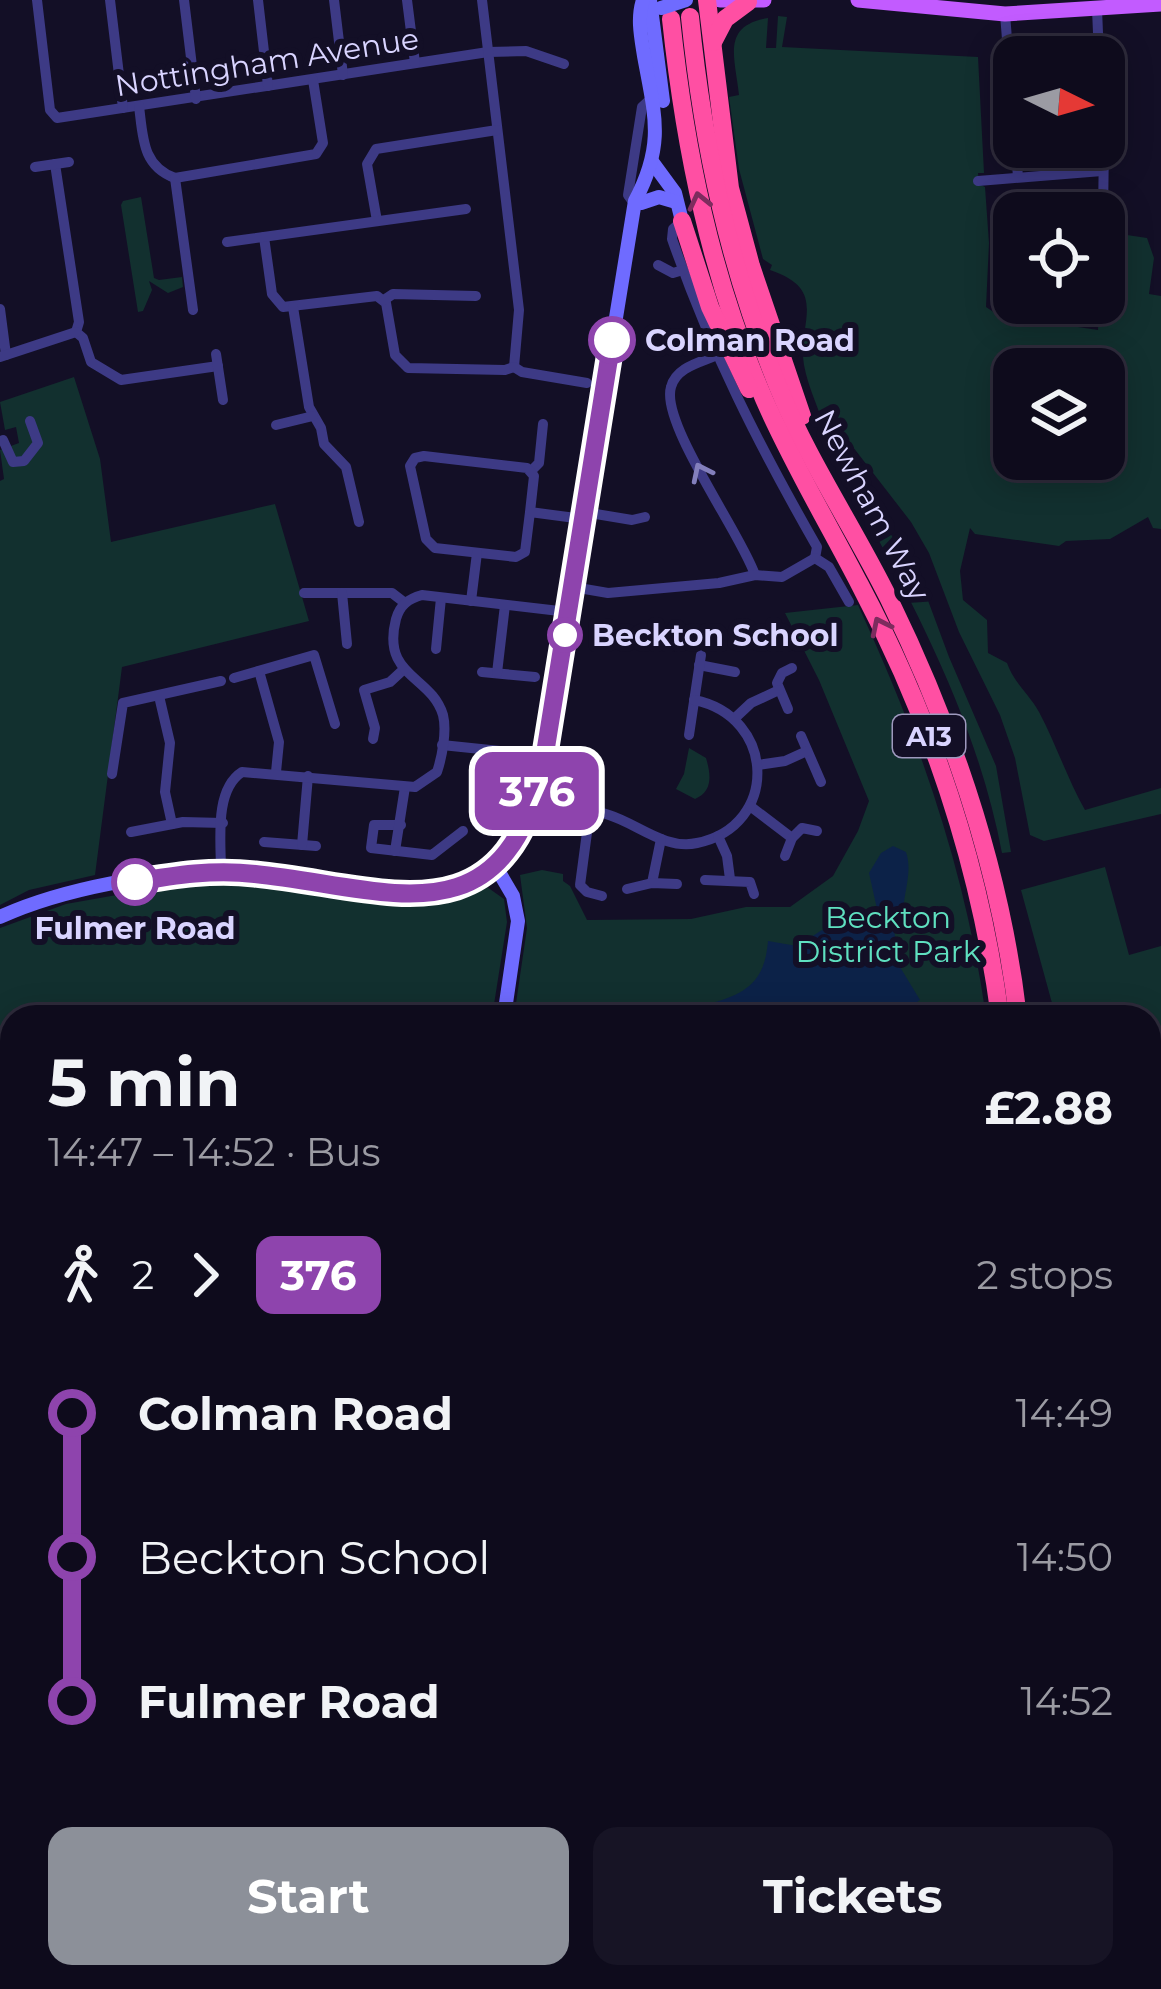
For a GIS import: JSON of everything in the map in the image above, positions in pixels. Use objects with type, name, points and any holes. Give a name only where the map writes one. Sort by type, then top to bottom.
[{"type":"highway","name":"A13","points":[[707,0],[730,188],[822,478]]},
{"type":"highway","points":[[711,54],[720,26],[756,1]]},
{"type":"highway","name":"Newham Way","points":[[664,10],[716,267],[747,357],[801,476],[903,673],[952,796],[987,934],[998,1005]]},
{"type":"highway","name":"Newham Way","points":[[664,10],[703,127],[733,262],[781,394],[888,598],[956,758],[1004,926],[1016,1005]]},
{"type":"highway","points":[[679,212],[728,350],[801,476]]},
{"type":"main road","points":[[720,0],[756,1]]},
{"type":"main road","points":[[858,0],[1005,14],[1057,6],[1097,10],[1161,4]]},
{"type":"street","name":"Nottingham Avenue","points":[[37,0],[53,117],[488,52]]},
{"type":"street","points":[[110,0],[123,108]]},
{"type":"street","points":[[184,0],[196,99]]},
{"type":"street","points":[[258,0],[268,86]]},
{"type":"street","points":[[334,0],[343,74]]},
{"type":"street","points":[[407,0],[415,63]]},
{"type":"street","points":[[482,0],[519,310],[514,367]]},
{"type":"street","points":[[573,587],[628,592],[755,575],[782,577],[815,558],[817,547],[754,437],[715,356],[672,235],[679,212],[675,193],[656,166],[657,129],[641,37],[664,10]]},
{"type":"street","points":[[0,917],[56,897],[186,874],[273,875],[363,891],[420,894],[464,884],[496,867],[521,832],[535,801],[639,204],[666,137],[664,10]]},
{"type":"street","points":[[1097,10],[1098,36]]},
{"type":"street","points":[[1005,14],[1018,177]]},
{"type":"street","points":[[488,52],[526,51],[564,64]]},
{"type":"street","points":[[139,106],[146,154],[158,169],[175,178],[316,154],[322,143],[313,80]]},
{"type":"street","points":[[639,204],[628,195],[642,107],[653,97]]},
{"type":"street","points":[[377,221],[367,164],[376,149],[497,130]]},
{"type":"street","points":[[35,167],[69,162]]},
{"type":"street","points":[[55,164],[79,322],[76,332]]},
{"type":"street","points":[[1102,168],[1105,192]]},
{"type":"street","points":[[978,181],[1102,171]]},
{"type":"street","points":[[175,178],[193,310]]},
{"type":"street","points":[[639,204],[658,197],[679,212]]},
{"type":"street","points":[[227,242],[466,209]]},
{"type":"street","points":[[264,237],[274,298],[283,307],[373,296],[384,300]]},
{"type":"street","points":[[658,265],[668,266],[673,273],[683,270]]},
{"type":"street","points":[[384,300],[393,294],[476,296]]},
{"type":"street","points":[[384,300],[395,356],[408,368],[514,367]]},
{"type":"street","points":[[293,307],[313,416],[324,444],[346,467],[359,522]]},
{"type":"street","points":[[0,309],[3,356],[76,332]]},
{"type":"street","points":[[76,332],[91,362],[117,380],[217,360],[224,400]]},
{"type":"street","points":[[715,356],[678,373],[671,383],[670,402],[755,575]]},
{"type":"street","points":[[514,367],[522,373],[587,383]]},
{"type":"street","points":[[276,425],[313,416]]},
{"type":"street","points":[[5,439],[13,462],[24,461],[38,443],[30,421]]},
{"type":"street","points":[[531,472],[539,463],[544,424]]},
{"type":"street","points":[[424,456],[531,472],[527,545],[521,556],[430,546],[409,471],[412,462],[424,456]]},
{"type":"street","points":[[530,512],[645,517]]},
{"type":"street","points":[[471,601],[477,553]]},
{"type":"street","points":[[815,558],[829,567],[849,602]]},
{"type":"street","points":[[324,576],[328,592]]},
{"type":"street","points":[[304,593],[392,592],[405,603]]},
{"type":"street","points":[[342,593],[347,644]]},
{"type":"street","points":[[221,872],[225,793],[236,774],[276,772],[405,787],[431,779],[440,763],[444,725],[441,709],[403,670],[393,646],[397,614],[405,603],[422,596],[568,612]]},
{"type":"street","points":[[436,649],[441,598]]},
{"type":"street","points":[[497,673],[505,605]]},
{"type":"street","points":[[112,774],[121,706],[314,656],[335,724]]},
{"type":"street","points":[[689,735],[700,660],[735,672]]},
{"type":"street","points":[[788,709],[778,677],[792,668]]},
{"type":"street","points":[[378,732],[364,691],[390,682],[403,670]]},
{"type":"street","points":[[259,671],[279,742],[276,772]]},
{"type":"street","points":[[482,672],[535,677]]},
{"type":"street","points":[[735,718],[751,703],[779,690]]},
{"type":"street","points":[[159,695],[170,743],[165,792],[172,824]]},
{"type":"street","points":[[535,801],[590,810],[661,839],[689,844],[734,826],[750,806],[758,765],[750,739],[735,718],[694,700]]},
{"type":"street","points":[[801,736],[821,782]]},
{"type":"street","points":[[442,745],[500,752],[492,816]]},
{"type":"street","points":[[758,765],[807,751]]},
{"type":"street","points":[[302,845],[308,776]]},
{"type":"street","points":[[395,851],[405,787]]},
{"type":"street","points":[[750,806],[792,838]]},
{"type":"street","points":[[590,810],[580,885],[602,896]]},
{"type":"street","points":[[131,832],[172,824],[223,824]]},
{"type":"street","points":[[400,825],[374,825],[371,848],[432,855],[464,831]]},
{"type":"street","points":[[785,856],[802,828],[818,831]]},
{"type":"street","points":[[718,836],[730,879]]},
{"type":"street","points":[[652,884],[661,839]]},
{"type":"street","points":[[264,842],[316,846]]},
{"type":"street","points":[[496,867],[518,915],[506,1005]]},
{"type":"street","points":[[705,880],[750,882],[754,894]]},
{"type":"street","points":[[627,889],[677,884]]},
{"type":"green space","points":[[778,16],[787,17],[782,47],[978,57],[984,173],[978,173],[979,184],[985,187],[986,307],[993,312],[993,324],[1058,324],[1098,330],[1098,324],[1125,324],[1125,235],[1147,238],[1154,258],[1149,294],[1161,296],[1161,529],[1153,528],[1148,517],[1110,539],[1066,541],[1059,546],[975,534],[970,528],[960,571],[963,600],[987,620],[988,653],[1007,663],[1035,706],[1085,810],[1161,788],[1161,814],[1044,841],[1030,835],[1015,758],[1000,715],[959,632],[929,553],[846,438],[832,428],[825,429],[804,365],[805,298],[800,287],[770,270],[772,265],[763,259],[739,169],[729,97],[739,95],[734,45],[743,28],[768,18],[766,48],[776,48]]},
{"type":"green space","points":[[141,197],[154,278],[182,277],[183,287],[168,293],[149,281],[152,290],[143,311],[138,312],[121,205]]},
{"type":"green space","points":[[74,377],[100,459],[111,542],[275,504],[309,621],[122,667],[95,875],[29,890],[0,905],[0,481],[4,479],[0,450],[19,443],[16,427],[5,430],[0,402]]},
{"type":"green space","points":[[836,462],[873,507],[920,579],[996,766],[1011,852],[1002,853],[974,750],[935,652]]},
{"type":"green space","name":"Beckton District Park","points":[[858,605],[937,806],[966,910],[984,1005],[516,1005],[527,928],[520,875],[542,870],[563,874],[587,920],[691,919],[746,907],[790,907],[833,876],[869,801],[819,680],[785,613]]},
{"type":"green space","points":[[689,748],[706,758],[709,770],[708,787],[695,799],[676,789]]},
{"type":"green space","points":[[1105,867],[1129,955],[1161,946],[1161,1005],[1053,1005],[1021,890]]},
{"type":"green space","points":[[190,882],[278,886],[377,903],[431,902],[487,887],[504,899],[507,922],[494,1005],[0,1005],[0,928],[66,904]]},
{"type":"water","points":[[893,846],[906,852],[904,921],[894,930],[900,967],[919,1005],[713,1005],[753,982],[768,941],[797,946],[822,930],[828,934],[871,922],[877,909],[869,873],[881,853]]},
{"type":"bus line","name":"376","points":[[135,882],[221,872],[420,894],[464,884],[496,867],[524,826],[542,772],[612,340]]},
{"type":"place","name":"Colman Road","points":[[612,340]]},
{"type":"place","name":"Beckton School","points":[[565,635]]},
{"type":"place","name":"Fulmer Road","points":[[135,882]]}]
